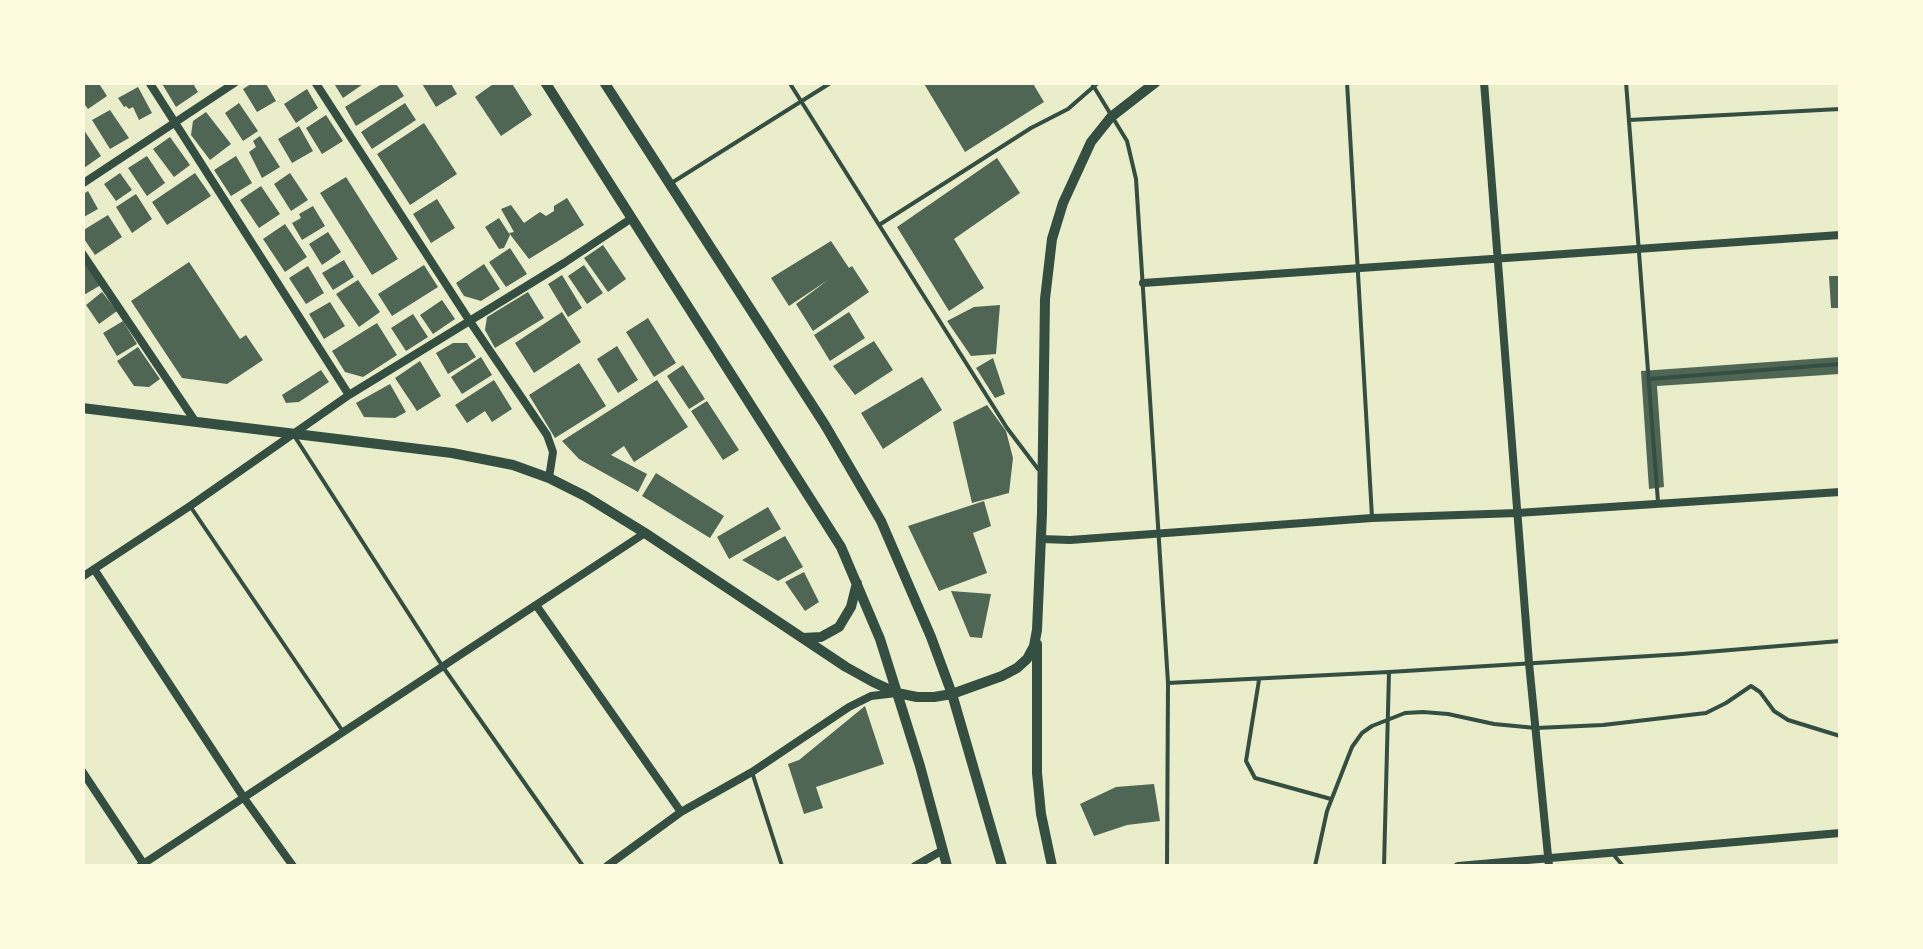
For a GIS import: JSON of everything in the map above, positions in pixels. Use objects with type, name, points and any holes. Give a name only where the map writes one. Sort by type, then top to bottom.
[{"type":"main road","points":[[545,82],[841,548],[898,693],[947,866]]},
{"type":"main road","points":[[604,82],[857,477],[902,566],[952,694],[1002,866]]},
{"type":"main road","points":[[1052,866],[1037,773],[1037,630],[1045,299],[1052,238],[1062,202],[1091,142],[1111,117],[1156,82]]},
{"type":"main road","points":[[82,408],[452,453],[513,464],[586,496],[846,667],[898,693],[934,697],[1002,676],[1027,659],[1037,630]]},
{"type":"main road","points":[[802,638],[821,637],[839,627],[851,607],[857,582]]},
{"type":"street","points":[[149,82],[349,395]]},
{"type":"street","points":[[82,184],[236,82]]},
{"type":"street","points":[[315,82],[547,435],[553,452],[550,478]]},
{"type":"street","points":[[1484,82],[1529,663],[1549,863]]},
{"type":"street","points":[[82,577],[349,395],[632,218]]},
{"type":"street","points":[[1143,283],[1840,235]]},
{"type":"street","points":[[82,253],[195,421]]},
{"type":"street","points":[[1041,539],[1840,492]]},
{"type":"street","points":[[82,771],[143,866],[645,532]]},
{"type":"street","points":[[94,569],[293,866]]},
{"type":"street","points":[[536,605],[681,812]]},
{"type":"street","points":[[607,866],[681,812],[752,772],[849,706],[871,696],[898,693]]},
{"type":"street","points":[[1458,866],[1549,863],[1840,833]]},
{"type":"street","points":[[915,866],[943,850]]},
{"type":"lane","points":[[788,82],[1008,428],[1043,476]]},
{"type":"lane","points":[[669,185],[832,82]]},
{"type":"lane","points":[[1346,82],[1372,518]]},
{"type":"lane","points":[[1626,82],[1658,503]]},
{"type":"lane","points":[[879,225],[1031,128],[1068,109],[1095,84],[1126,141],[1136,179],[1168,682],[1166,866]]},
{"type":"lane","points":[[1629,120],[1840,109]]},
{"type":"lane","points":[[1649,379],[1840,364]]},
{"type":"lane","points":[[292,433],[442,668],[583,866]]},
{"type":"lane","points":[[190,506],[344,733]]},
{"type":"lane","points":[[1168,682],[1260,680],[1840,641]]},
{"type":"lane","points":[[1384,866],[1390,672]]},
{"type":"lane","points":[[1260,680],[1246,761],[1255,778],[1331,799]]},
{"type":"lane","points":[[1315,866],[1331,799],[1352,747],[1362,732],[1405,713],[1448,714],[1536,728],[1591,726],[1706,713],[1750,686],[1788,720],[1840,736]]},
{"type":"lane","points":[[752,772],[782,866]]},
{"type":"lane","points":[[1612,854],[1623,866]]},
{"type":"building","points":[[82,82],[98,82],[107,96],[88,109],[82,101]]},
{"type":"building","points":[[161,82],[192,82],[198,92],[176,107]]},
{"type":"building","points":[[254,82],[265,82],[276,101],[257,112],[243,89]]},
{"type":"building","points":[[333,82],[366,82],[343,98]]},
{"type":"building","points":[[385,82],[395,82],[404,96],[356,126],[345,107]]},
{"type":"building","points":[[421,82],[450,82],[457,94],[436,107]]},
{"type":"building","points":[[496,82],[511,82],[532,115],[501,136],[475,97]]},
{"type":"building","points":[[923,82],[1032,82],[1044,102],[965,152]]},
{"type":"building","points":[[138,87],[152,113],[139,120],[133,107],[124,107],[118,98]]},
{"type":"building","points":[[307,89],[318,108],[296,123],[284,104]]},
{"type":"building","points":[[239,103],[258,131],[243,141],[225,113]]},
{"type":"building","points":[[405,103],[416,120],[372,149],[361,132]]},
{"type":"building","points":[[110,110],[129,138],[110,149],[92,120]]},
{"type":"building","points":[[206,112],[231,144],[210,160],[191,135],[193,121]]},
{"type":"building","points":[[326,115],[343,141],[322,154],[306,128]]},
{"type":"building","points":[[424,123],[457,174],[410,205],[377,154]]},
{"type":"building","points":[[299,126],[313,151],[292,163],[278,139]]},
{"type":"building","points":[[82,127],[101,156],[84,168],[82,166]]},
{"type":"building","points":[[260,136],[280,167],[262,178],[249,152]]},
{"type":"building","points":[[170,137],[190,165],[174,177],[153,149]]},
{"type":"building","points":[[147,156],[165,183],[147,196],[128,168]]},
{"type":"building","points":[[236,156],[252,183],[231,196],[214,170]]},
{"type":"building","points":[[997,158],[1020,193],[954,239],[984,288],[949,311],[897,227]]},
{"type":"building","points":[[120,173],[132,190],[116,201],[104,184]]},
{"type":"building","points":[[195,173],[211,196],[167,225],[152,202]]},
{"type":"building","points":[[290,173],[308,200],[291,211],[274,184]]},
{"type":"building","points":[[346,177],[398,259],[372,275],[320,193]]},
{"type":"building","points":[[261,186],[280,214],[259,228],[240,200]]},
{"type":"building","points":[[88,191],[98,209],[82,218],[82,195]]},
{"type":"building","points":[[136,194],[152,219],[132,233],[116,207]]},
{"type":"building","points":[[567,198],[584,225],[529,259],[509,233],[514,232],[501,209],[511,205],[524,223],[540,212],[546,216]]},
{"type":"building","points":[[437,199],[455,228],[431,243],[413,214]]},
{"type":"building","points":[[313,206],[325,226],[302,240],[292,223]]},
{"type":"building","points":[[108,215],[122,237],[95,255],[82,231]]},
{"type":"building","points":[[499,218],[510,235],[504,248],[499,249],[485,227]]},
{"type":"building","points":[[285,224],[307,257],[285,272],[263,239]]},
{"type":"building","points":[[328,232],[341,252],[322,265],[309,244]]},
{"type":"building","points":[[831,241],[869,292],[813,331],[796,304],[828,280],[789,306],[771,278]]},
{"type":"building","points":[[603,245],[626,279],[608,292],[584,258]]},
{"type":"building","points":[[510,248],[527,274],[506,287],[489,262]]},
{"type":"building","points":[[82,260],[101,285],[82,296]]},
{"type":"building","points":[[344,260],[354,277],[333,290],[322,273]]},
{"type":"building","points":[[189,262],[240,339],[246,335],[263,360],[227,384],[182,378],[131,301]]},
{"type":"building","points":[[484,264],[500,289],[481,301],[464,296],[456,283]]},
{"type":"building","points":[[424,265],[438,287],[392,316],[378,294]]},
{"type":"building","points":[[584,265],[603,293],[587,304],[568,276]]},
{"type":"building","points":[[308,266],[324,293],[306,304],[289,278]]},
{"type":"building","points":[[562,275],[582,308],[568,317],[548,284]]},
{"type":"building","points":[[1829,276],[1840,276],[1840,308],[1831,308]]},
{"type":"building","points":[[358,280],[380,312],[359,327],[336,294]]},
{"type":"building","points":[[102,292],[117,311],[99,324],[86,305]]},
{"type":"building","points":[[528,292],[544,318],[495,348],[485,330],[487,317]]},
{"type":"building","points":[[442,300],[455,319],[433,334],[420,315]]},
{"type":"building","points":[[330,302],[345,326],[324,339],[309,314]]},
{"type":"building","points":[[1000,305],[996,354],[971,356],[947,321],[974,307]]},
{"type":"building","points":[[562,312],[581,342],[534,373],[515,343]]},
{"type":"building","points":[[849,312],[865,338],[830,361],[814,335]]},
{"type":"building","points":[[413,314],[428,337],[406,351],[391,328]]},
{"type":"building","points":[[648,318],[676,363],[654,377],[626,332]]},
{"type":"building","points":[[123,321],[137,344],[117,356],[103,333]]},
{"type":"building","points":[[377,323],[397,355],[363,377],[345,372],[332,351]]},
{"type":"building","points":[[874,341],[893,370],[855,395],[833,366]]},
{"type":"building","points":[[453,343],[467,343],[476,357],[448,374],[436,353]]},
{"type":"building","points":[[617,346],[638,380],[618,393],[597,359]]},
{"type":"building","points":[[138,347],[160,379],[149,387],[134,386],[117,361]]},
{"type":"building","points":[[481,357],[492,375],[462,394],[451,377]]},
{"type":"building","points":[[1840,357],[1840,374],[1657,386],[1664,487],[1649,489],[1641,371]]},
{"type":"building","points":[[993,358],[1005,394],[995,398],[976,368]]},
{"type":"building","points":[[420,361],[441,396],[417,411],[395,378]]},
{"type":"building","points":[[579,363],[606,406],[555,438],[529,395]]},
{"type":"building","points":[[683,365],[705,399],[689,409],[667,376]]},
{"type":"building","points":[[321,370],[329,382],[299,402],[286,403],[282,395]]},
{"type":"building","points":[[922,377],[942,410],[883,449],[861,413]]},
{"type":"building","points":[[494,380],[512,409],[492,422],[485,411],[467,423],[455,405]]},
{"type":"building","points":[[657,380],[688,427],[634,462],[624,446],[611,455],[647,474],[638,492],[579,459],[562,441]]},
{"type":"building","points":[[390,384],[406,412],[395,418],[364,417],[356,403]]},
{"type":"building","points":[[707,401],[739,450],[723,460],[691,411]]},
{"type":"building","points":[[987,405],[1006,431],[1013,458],[1009,493],[972,503],[953,422]]},
{"type":"building","points":[[656,473],[724,516],[710,538],[642,496]]},
{"type":"building","points":[[984,501],[991,526],[973,533],[987,573],[939,591],[908,526]]},
{"type":"building","points":[[768,507],[781,529],[729,559],[717,537]]},
{"type":"building","points":[[785,536],[803,567],[778,581],[742,560]]},
{"type":"building","points":[[804,572],[819,602],[805,611],[785,582]]},
{"type":"building","points":[[951,591],[991,594],[982,638],[970,637]]},
{"type":"building","points":[[865,706],[884,764],[816,787],[823,808],[804,814],[788,764],[799,760]]},
{"type":"building","points":[[1154,784],[1160,821],[1127,825],[1094,836],[1080,804],[1116,787]]}]
